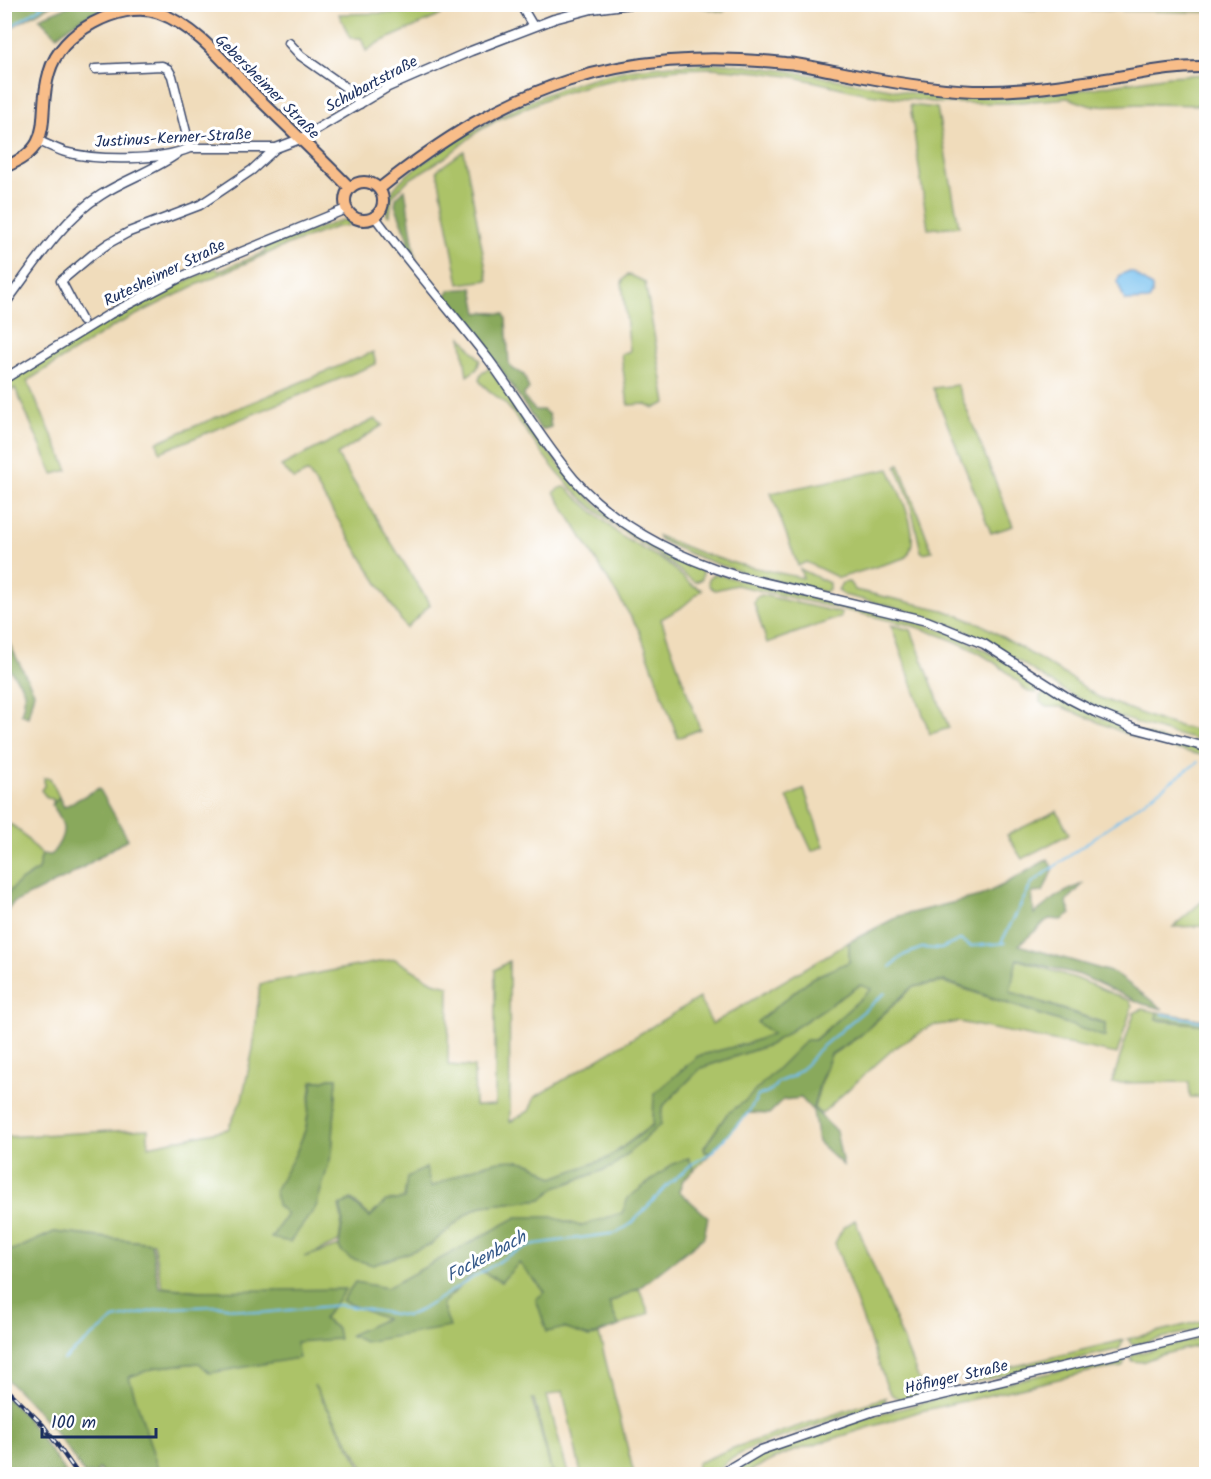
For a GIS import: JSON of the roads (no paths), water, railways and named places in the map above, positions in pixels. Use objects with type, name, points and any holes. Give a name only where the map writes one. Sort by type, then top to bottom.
[{"type":"main road","name":"Gebersheimer Straße","points":[[39,141],[44,92],[49,71],[67,42],[83,28],[108,16],[150,8],[193,32],[350,188]]},
{"type":"main road","points":[[380,189],[449,136],[514,101],[567,80],[647,62],[716,58],[787,63],[923,87],[974,91],[1054,87],[1172,69],[1206,67]]},
{"type":"main road","points":[[4,167],[21,161],[31,153],[39,141]]},
{"type":"main road","points":[[358,182],[367,182],[380,189],[383,204],[375,217],[358,220],[346,209],[345,196],[358,182]]},
{"type":"street","points":[[520,4],[532,26]]},
{"type":"street","name":"Schubartstraße","points":[[82,321],[61,281],[109,243],[129,232],[200,205],[252,170],[276,148],[300,139],[398,83],[532,26],[572,14],[631,4]]},
{"type":"street","points":[[289,43],[301,56],[348,89],[360,104]]},
{"type":"street","points":[[94,69],[162,66],[168,69],[190,148]]},
{"type":"street","name":"Justinus-Kerner-Straße","points":[[39,141],[65,152],[91,157],[117,158],[179,153],[190,148],[276,148]]},
{"type":"street","points":[[4,305],[68,221],[101,195],[167,162],[179,153]]},
{"type":"street","name":"Rutesheimer Straße","points":[[4,379],[110,314],[183,276],[346,209]]},
{"type":"street","points":[[375,217],[490,362],[545,443],[575,480],[612,513],[640,533],[671,551],[737,576],[927,621],[984,644],[1070,699],[1095,712],[1134,728],[1206,747]]},
{"type":"street","name":"Höfinger Straße","points":[[723,1474],[761,1449],[874,1411],[1206,1333]]},
{"type":"water","points":[[1132,272],[1152,287],[1149,300],[1125,301],[1117,281],[1120,275]]},
{"type":"waterway","points":[[4,31],[46,4]]},
{"type":"waterway","points":[[1001,943],[1032,883],[1198,762]]},
{"type":"waterway","name":"Fockenbach","points":[[890,967],[904,955],[922,948],[941,949],[960,940],[971,946],[1005,943]]},
{"type":"waterway","name":"Fockenbach","points":[[63,1360],[114,1319],[167,1308],[220,1306],[260,1313],[340,1305],[406,1316],[421,1310],[511,1254],[535,1244],[617,1233],[631,1224],[668,1185],[692,1164],[711,1153],[748,1113],[758,1096],[772,1090],[778,1082],[793,1076],[818,1050],[885,993]]},
{"type":"waterway","name":"Fockenbach","points":[[1162,1014],[1206,1022]]},
{"type":"railway","points":[[4,1386],[43,1425],[78,1474]]}]
